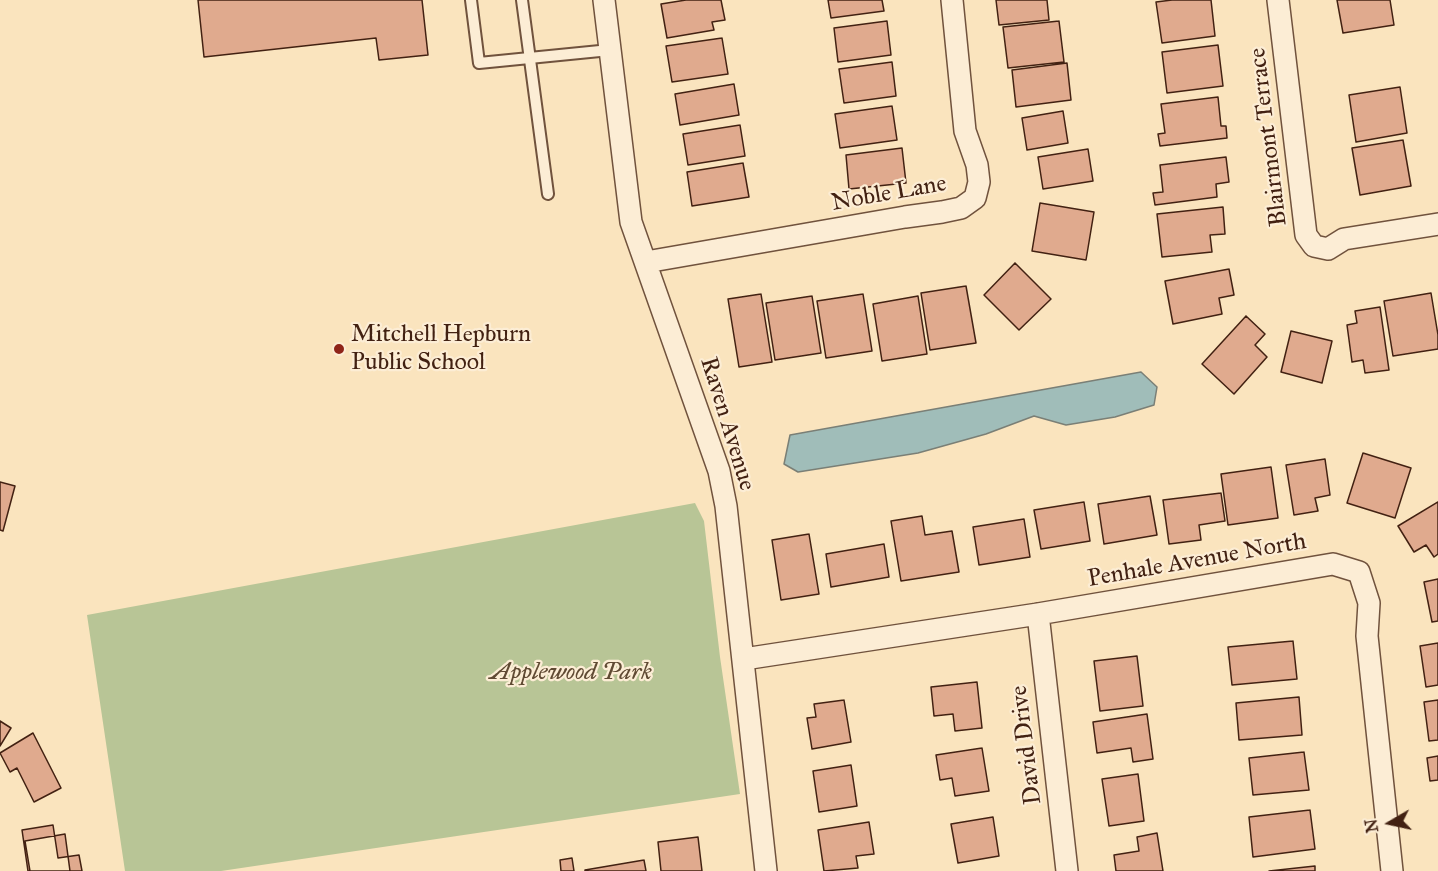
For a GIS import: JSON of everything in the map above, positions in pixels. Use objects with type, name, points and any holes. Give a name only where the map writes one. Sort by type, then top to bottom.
[{"type":"street","name":"Raven Avenue","points":[[604,0],[631,222],[719,471],[726,506],[766,871]]},
{"type":"street","name":"Noble Lane","points":[[646,262],[942,212],[961,208],[975,198],[979,182],[977,165],[965,131],[952,0]]},
{"type":"street","name":"Blairmont Terrace","points":[[1278,0],[1306,235],[1314,246],[1328,249],[1344,239],[1438,224]]},
{"type":"street","name":"Penhale Avenue North","points":[[744,659],[1038,614],[1333,564],[1359,573],[1369,603],[1367,636],[1392,871]]},
{"type":"street","name":"David Drive","points":[[1038,614],[1068,871]]},
{"type":"lane","points":[[471,0],[479,63],[610,50]]},
{"type":"lane","points":[[522,0],[548,194]]},
{"type":"green space","name":"Applewood Park","points":[[695,503],[704,521],[720,657],[740,794],[221,871],[125,871],[87,615]]},
{"type":"water","points":[[1141,372],[1157,387],[1154,405],[1115,417],[1066,425],[1034,416],[986,434],[918,453],[798,472],[784,464],[790,435]]},
{"type":"building","points":[[198,0],[422,0],[428,55],[379,60],[376,38],[204,57]]},
{"type":"building","points":[[686,0],[721,0],[725,20],[712,22],[714,30],[667,38],[661,4]]},
{"type":"building","points":[[828,0],[882,0],[884,11],[831,18]]},
{"type":"building","points":[[996,0],[1047,0],[1049,20],[999,25]]},
{"type":"building","points":[[1211,0],[1215,36],[1162,43],[1156,2]]},
{"type":"building","points":[[1337,0],[1390,0],[1394,25],[1343,33]]},
{"type":"building","points":[[887,21],[891,55],[838,62],[834,28]]},
{"type":"building","points":[[1059,21],[1064,62],[1008,68],[1003,27]]},
{"type":"building","points":[[722,38],[728,74],[672,82],[666,46]]},
{"type":"building","points":[[1218,45],[1223,86],[1167,93],[1162,52]]},
{"type":"building","points":[[892,62],[896,96],[844,103],[839,69]]},
{"type":"building","points":[[1067,63],[1071,100],[1016,107],[1012,70]]},
{"type":"building","points":[[734,84],[739,115],[680,125],[675,94]]},
{"type":"building","points":[[1400,87],[1407,133],[1356,142],[1349,95]]},
{"type":"building","points":[[1218,97],[1221,126],[1226,126],[1227,138],[1160,146],[1158,134],[1165,133],[1161,104]]},
{"type":"building","points":[[892,106],[897,140],[840,148],[835,114]]},
{"type":"building","points":[[1063,111],[1068,143],[1027,150],[1022,118]]},
{"type":"building","points":[[740,125],[745,156],[688,165],[683,134]]},
{"type":"building","points":[[1403,140],[1411,186],[1360,195],[1352,148]]},
{"type":"building","points":[[902,148],[906,183],[849,189],[846,155]]},
{"type":"building","points":[[1088,149],[1093,181],[1043,189],[1038,157]]},
{"type":"building","points":[[1226,157],[1229,182],[1216,184],[1217,197],[1155,205],[1153,193],[1163,192],[1160,165]]},
{"type":"building","points":[[743,163],[749,197],[692,206],[687,172]]},
{"type":"building","points":[[1040,203],[1094,212],[1086,260],[1032,251]]},
{"type":"building","points":[[1223,207],[1225,234],[1210,235],[1212,252],[1162,257],[1157,214]]},
{"type":"building","points":[[1015,263],[1051,299],[1019,330],[984,295]]},
{"type":"building","points":[[1229,269],[1234,295],[1219,298],[1222,314],[1173,324],[1165,281]]},
{"type":"building","points":[[966,286],[976,343],[930,350],[921,293]]},
{"type":"building","points":[[1431,293],[1438,349],[1393,356],[1384,301]]},
{"type":"building","points":[[761,294],[772,362],[739,367],[728,299]]},
{"type":"building","points":[[863,294],[872,351],[826,358],[817,301]]},
{"type":"building","points":[[812,296],[821,353],[775,360],[766,303]]},
{"type":"building","points":[[918,296],[927,354],[882,361],[873,304]]},
{"type":"building","points":[[1380,307],[1389,370],[1365,373],[1363,360],[1352,362],[1347,325],[1357,323],[1355,311]]},
{"type":"building","points":[[1246,316],[1265,334],[1255,345],[1267,357],[1234,394],[1202,364]]},
{"type":"building","points":[[1291,331],[1332,341],[1322,383],[1281,372]]},
{"type":"building","points":[[1363,453],[1411,468],[1395,518],[1347,503]]},
{"type":"building","points":[[1325,459],[1330,495],[1315,498],[1318,511],[1294,515],[1286,465]]},
{"type":"building","points":[[1271,467],[1278,518],[1228,525],[1221,474]]},
{"type":"building","points":[[0,482],[15,486],[3,531],[0,530]]},
{"type":"building","points":[[1221,493],[1225,521],[1199,525],[1201,540],[1169,544],[1163,500]]},
{"type":"building","points":[[1150,496],[1157,535],[1104,544],[1098,504]]},
{"type":"building","points":[[1084,502],[1090,541],[1041,549],[1034,510]]},
{"type":"building","points":[[1438,502],[1438,554],[1434,557],[1426,545],[1414,552],[1398,526]]},
{"type":"building","points":[[922,516],[925,535],[952,531],[959,572],[901,581],[891,521]]},
{"type":"building","points":[[1024,519],[1030,557],[979,565],[973,527]]},
{"type":"building","points":[[809,534],[819,594],[781,600],[772,540]]},
{"type":"building","points":[[884,544],[889,577],[831,587],[826,554]]},
{"type":"building","points":[[1438,579],[1438,621],[1432,622],[1424,582]]},
{"type":"building","points":[[1293,641],[1297,679],[1232,685],[1228,647]]},
{"type":"building","points":[[1438,643],[1438,685],[1426,687],[1420,646]]},
{"type":"building","points":[[1137,656],[1143,706],[1100,711],[1094,661]]},
{"type":"building","points":[[977,682],[982,728],[955,731],[953,714],[934,716],[931,687]]},
{"type":"building","points":[[1299,697],[1302,735],[1239,740],[1236,703]]},
{"type":"building","points":[[844,700],[851,742],[812,749],[807,718],[816,717],[814,704]]},
{"type":"building","points":[[1438,700],[1438,740],[1429,741],[1424,702]]},
{"type":"building","points":[[1147,714],[1153,759],[1133,762],[1131,748],[1097,753],[1093,722]]},
{"type":"building","points":[[0,721],[11,728],[0,746]]},
{"type":"building","points":[[33,733],[61,788],[34,802],[17,768],[10,772],[0,753]]},
{"type":"building","points":[[982,748],[989,791],[955,796],[952,778],[940,780],[936,755]]},
{"type":"building","points":[[1304,752],[1309,790],[1253,795],[1249,758]]},
{"type":"building","points":[[1438,756],[1438,780],[1430,781],[1427,758]]},
{"type":"building","points":[[851,765],[857,806],[819,812],[813,771]]},
{"type":"building","points":[[1138,774],[1144,821],[1109,826],[1102,779]]},
{"type":"building","points":[[1310,810],[1315,849],[1253,857],[1249,817]]},
{"type":"building","points":[[993,817],[999,856],[958,863],[951,824]]},
{"type":"building","points":[[869,822],[874,854],[856,856],[858,868],[824,871],[818,830]]},
{"type":"building","points":[[53,825],[58,858],[79,855],[82,871],[28,871],[22,830]]},
{"type":"building","points":[[1157,833],[1163,871],[1116,871],[1114,855],[1139,851],[1137,837]]},
{"type":"building","points":[[65,834],[70,871],[30,871],[25,841]]},
{"type":"building","points":[[698,837],[702,871],[661,871],[658,842]]},
{"type":"building","points":[[572,858],[574,871],[561,871],[560,860]]},
{"type":"building","points":[[644,860],[646,871],[585,871],[585,870]]},
{"type":"building","points":[[1315,866],[1315,871],[1269,871]]},
{"type":"place","name":"Mitchell Hepburn Public School","points":[[339,349]]}]
